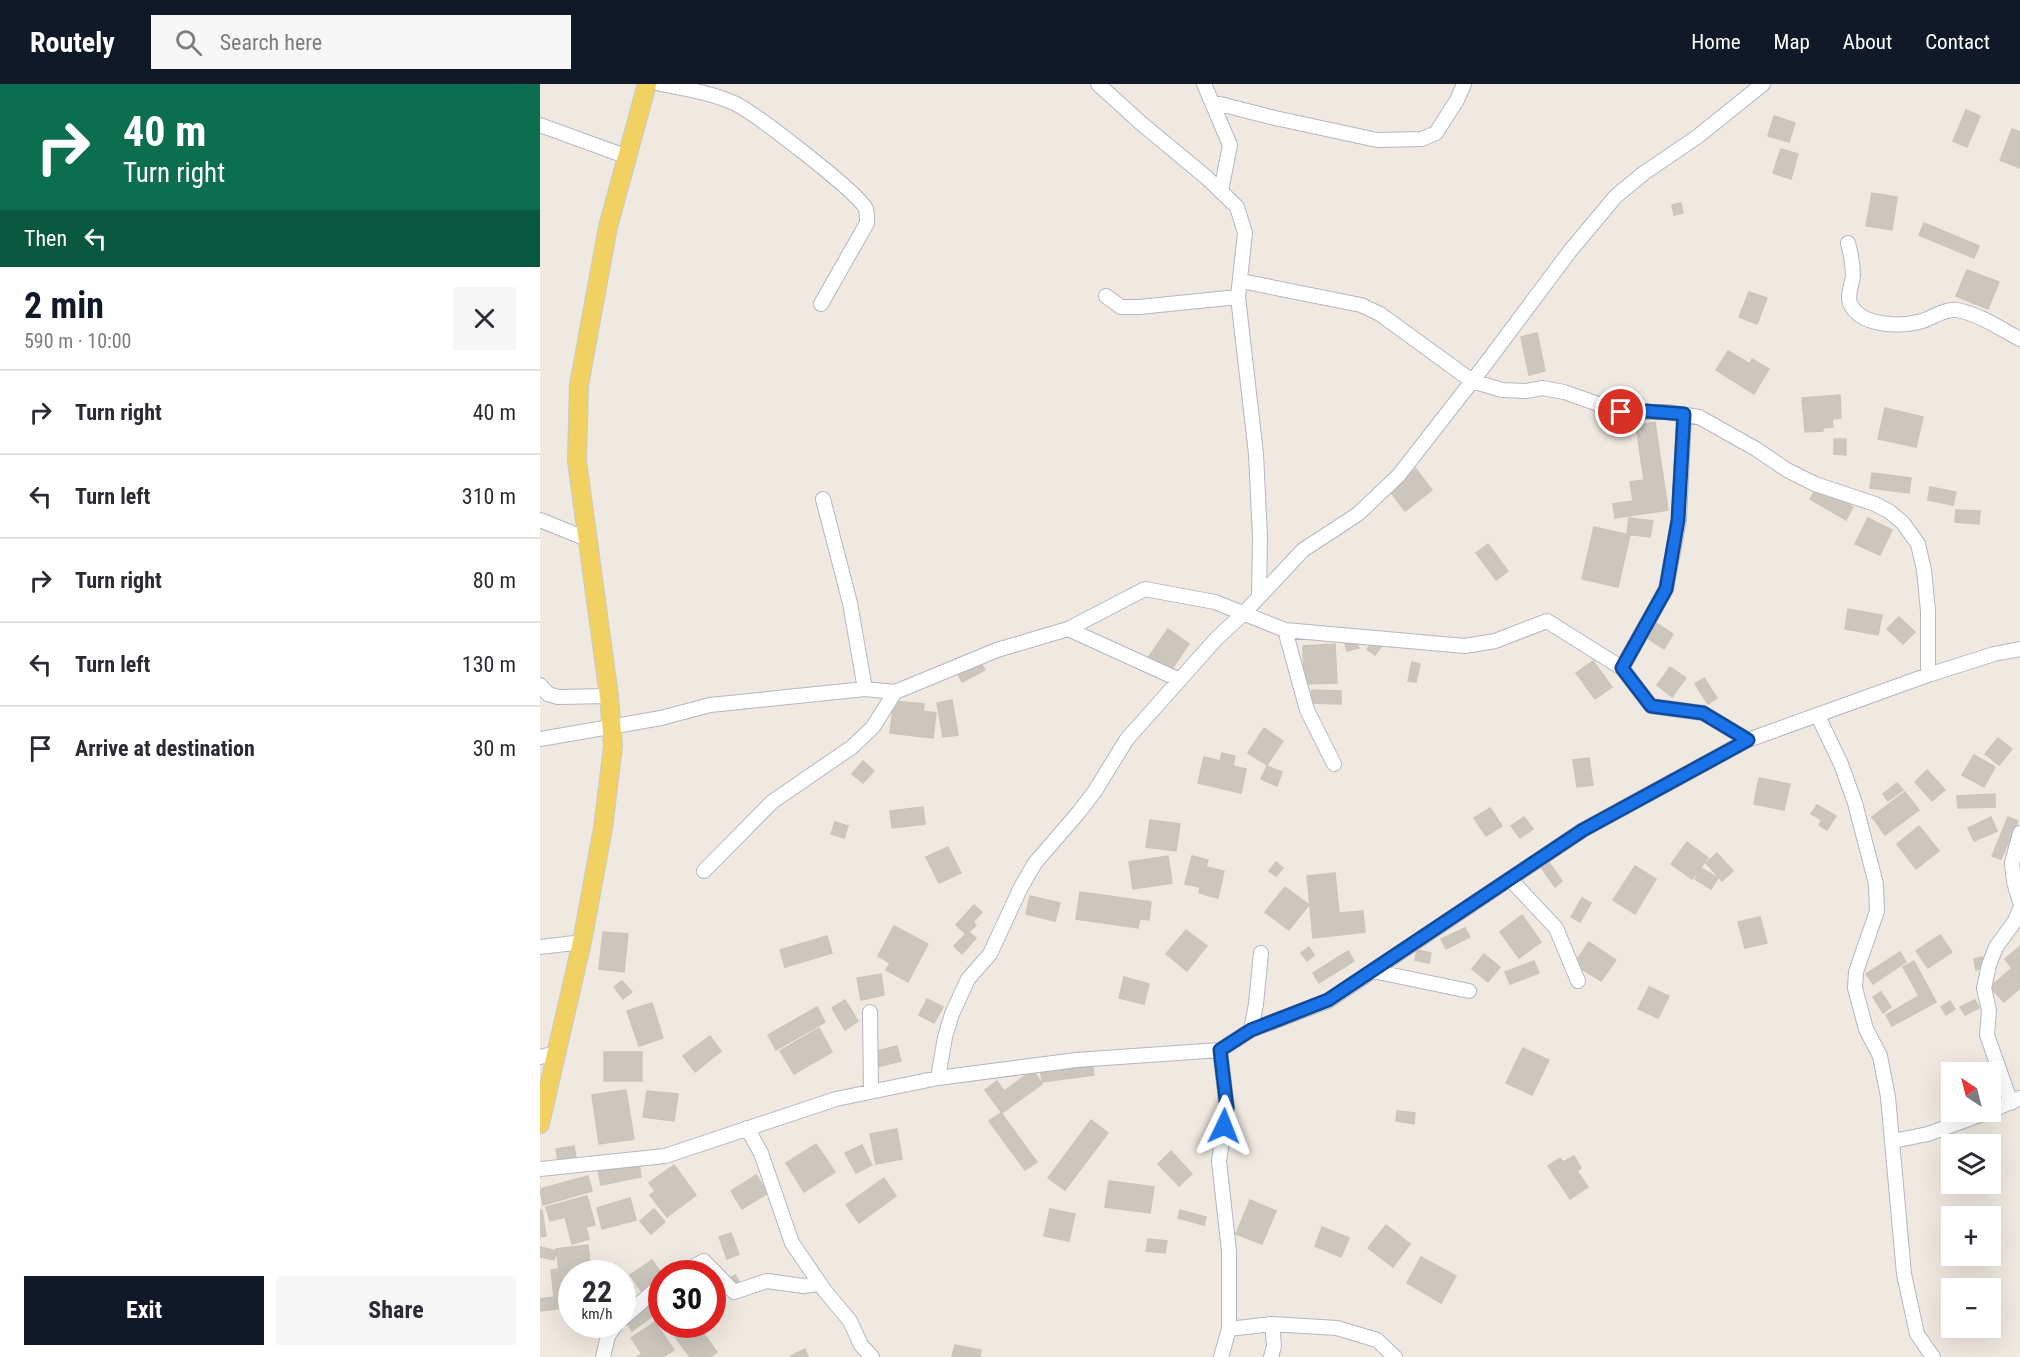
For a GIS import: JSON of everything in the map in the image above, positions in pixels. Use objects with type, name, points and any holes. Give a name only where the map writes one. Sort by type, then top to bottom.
[{"type":"main road","points":[[540,1124],[548,1055],[582,942],[605,819],[613,746],[609,696],[577,461],[579,385],[608,226],[647,84]]},
{"type":"street","points":[[660,84],[722,98],[738,105],[854,194],[866,210],[867,223],[821,304]]},
{"type":"street","points":[[1098,84],[1237,207],[1245,233],[1238,297],[1256,454],[1260,537],[1259,597]]},
{"type":"street","points":[[1204,84],[1230,144],[1221,191]]},
{"type":"street","points":[[1212,102],[1377,140],[1422,139],[1436,133],[1458,100],[1464,84]]},
{"type":"street","points":[[938,1078],[945,1037],[952,1014],[968,979],[990,954],[1021,887],[1035,863],[1080,813],[1127,739],[1217,638],[1304,550],[1358,514],[1399,475],[1570,250],[1616,196],[1644,173],[1697,137],[1763,84]]},
{"type":"street","points":[[540,125],[628,157]]},
{"type":"street","points":[[1848,243],[1853,263],[1849,298],[1855,310],[1862,317],[1880,323],[1908,323],[1956,309],[2020,339]]},
{"type":"street","points":[[1241,280],[1361,305],[1380,314],[1472,381],[1502,390],[1526,391],[1543,388],[1564,392],[1621,412],[1646,411],[1699,417],[1756,448],[1787,470],[1815,484],[1875,504],[1890,512],[1903,523],[1918,544],[1924,570],[1928,611],[1928,675]]},
{"type":"street","points":[[1106,296],[1121,307],[1238,297]]},
{"type":"street","points":[[1622,668],[1666,589],[1678,520],[1684,414]]},
{"type":"street","points":[[823,499],[850,603],[865,689]]},
{"type":"street","points":[[540,520],[587,539]]},
{"type":"street","points":[[540,739],[661,718],[710,705],[865,689],[895,692],[997,650],[1068,629],[1145,589],[1215,602],[1285,630],[1465,646],[1495,641],[1547,621],[1622,668],[1651,706],[1703,713],[1748,740]]},
{"type":"street","points":[[1068,629],[1180,680]]},
{"type":"street","points":[[1285,630],[1307,710],[1334,764]]},
{"type":"street","points":[[540,1169],[665,1156],[836,1099],[938,1078],[1076,1060],[1220,1050],[1251,1030],[1328,1000],[1583,830],[1748,740],[1928,675],[1994,654],[2020,649]]},
{"type":"street","points":[[540,685],[548,693],[558,697],[609,696]]},
{"type":"street","points":[[704,871],[772,801],[852,747],[873,728],[895,692]]},
{"type":"street","points":[[1818,716],[1841,764],[1855,803],[1876,884],[1877,911],[1856,972],[1856,988],[1866,1029],[1880,1056],[1888,1097],[1904,1274],[1917,1334],[1933,1357]]},
{"type":"street","points":[[2020,833],[2012,863],[2020,903]]},
{"type":"street","points":[[1510,879],[1556,928],[1578,981]]},
{"type":"street","points":[[2015,1101],[1988,1035],[1989,1010],[1984,988],[1996,947],[2015,921],[2020,909]]},
{"type":"street","points":[[540,947],[582,942]]},
{"type":"street","points":[[1251,1030],[1261,953]]},
{"type":"street","points":[[1373,971],[1469,991]]},
{"type":"street","points":[[870,1012],[871,1091]]},
{"type":"street","points":[[1220,1050],[1227,1108],[1219,1161],[1228,1251],[1229,1329],[1221,1357]]},
{"type":"street","points":[[1893,1140],[1928,1134],[1960,1122]]},
{"type":"street","points":[[747,1128],[760,1153],[792,1243],[820,1284],[850,1321],[861,1345],[872,1357]]},
{"type":"street","points":[[726,1284],[734,1292],[767,1281],[803,1286],[820,1284]]},
{"type":"street","points":[[636,1307],[648,1296]]},
{"type":"street","points":[[1229,1329],[1272,1324],[1337,1328],[1377,1340],[1395,1357]]},
{"type":"street","points":[[1271,1357],[1274,1346],[1272,1324]]},
{"type":"street","points":[[603,1357],[608,1338]]},
{"type":"building","points":[[1966,110],[1980,116],[1967,147],[1953,141]]},
{"type":"building","points":[[1774,116],[1795,123],[1789,142],[1768,136]]},
{"type":"building","points":[[2012,129],[2020,132],[2020,168],[2000,160]]},
{"type":"building","points":[[1781,149],[1798,154],[1791,179],[1773,173]]},
{"type":"building","points":[[1872,193],[1897,197],[1892,230],[1866,226]]},
{"type":"building","points":[[1681,203],[1683,213],[1674,215],[1672,205]]},
{"type":"building","points":[[1924,223],[1979,246],[1974,258],[1919,235]]},
{"type":"building","points":[[1967,270],[1999,282],[1988,309],[1956,296]]},
{"type":"building","points":[[1749,292],[1767,298],[1757,324],[1739,317]]},
{"type":"building","points":[[1537,333],[1545,371],[1529,375],[1521,337]]},
{"type":"building","points":[[1728,351],[1750,364],[1752,359],[1769,369],[1754,394],[1716,370]]},
{"type":"building","points":[[1840,395],[1841,418],[1832,419],[1833,427],[1823,428],[1823,431],[1805,432],[1802,398]]},
{"type":"building","points":[[1885,408],[1923,417],[1916,447],[1878,439]]},
{"type":"building","points":[[1655,422],[1668,510],[1615,518],[1613,504],[1633,501],[1630,482],[1644,480],[1636,426]]},
{"type":"building","points":[[1834,439],[1846,439],[1846,455],[1834,454]]},
{"type":"building","points":[[1416,469],[1432,490],[1405,511],[1389,490]]},
{"type":"building","points":[[1872,473],[1911,478],[1909,493],[1870,488]]},
{"type":"building","points":[[1817,487],[1853,507],[1846,520],[1810,499]]},
{"type":"building","points":[[1930,487],[1956,492],[1953,505],[1928,500]]},
{"type":"building","points":[[1956,510],[1980,511],[1979,524],[1955,522]]},
{"type":"building","points":[[1629,518],[1653,521],[1650,537],[1627,534]]},
{"type":"building","points":[[1868,518],[1892,530],[1880,555],[1855,544]]},
{"type":"building","points":[[1594,527],[1630,535],[1618,587],[1582,579]]},
{"type":"building","points":[[1488,544],[1508,571],[1496,580],[1476,553]]},
{"type":"building","points":[[1848,609],[1882,615],[1878,635],[1845,629]]},
{"type":"building","points":[[1899,617],[1915,632],[1903,644],[1887,629]]},
{"type":"building","points":[[1656,623],[1673,634],[1664,649],[1647,638]]},
{"type":"building","points":[[1168,629],[1189,644],[1169,673],[1148,658]]},
{"type":"building","points":[[1356,639],[1359,648],[1347,651],[1345,643]]},
{"type":"building","points":[[1374,640],[1382,646],[1375,655],[1367,649]]},
{"type":"building","points":[[1335,644],[1337,683],[1304,684],[1303,646]]},
{"type":"building","points":[[979,660],[985,670],[962,682],[957,672]]},
{"type":"building","points":[[1593,661],[1612,687],[1595,699],[1576,673]]},
{"type":"building","points":[[1412,662],[1420,664],[1416,682],[1408,681]]},
{"type":"building","points":[[1670,667],[1686,678],[1672,697],[1657,685]]},
{"type":"building","points":[[1704,678],[1717,698],[1708,704],[1695,684]]},
{"type":"building","points":[[1312,690],[1341,691],[1341,704],[1311,703]]},
{"type":"building","points":[[952,700],[958,735],[943,737],[937,703]]},
{"type":"building","points":[[894,701],[924,704],[923,711],[936,713],[933,738],[890,733]]},
{"type":"building","points":[[1264,728],[1283,741],[1267,765],[1248,753]]},
{"type":"building","points":[[1998,738],[2012,749],[1999,765],[1985,754]]},
{"type":"building","points":[[1222,753],[1235,756],[1233,766],[1246,769],[1241,793],[1198,783],[1204,757],[1220,761]]},
{"type":"building","points":[[1974,755],[1995,767],[1984,787],[1962,775]]},
{"type":"building","points":[[1589,758],[1593,785],[1577,787],[1573,760]]},
{"type":"building","points":[[863,761],[874,771],[863,783],[852,774]]},
{"type":"building","points":[[1267,766],[1282,772],[1277,786],[1261,779]]},
{"type":"building","points":[[1927,770],[1945,790],[1932,801],[1915,782]]},
{"type":"building","points":[[1759,778],[1790,784],[1784,810],[1754,804]]},
{"type":"building","points":[[1897,783],[1903,790],[1888,801],[1883,794]]},
{"type":"building","points":[[1905,792],[1919,810],[1885,835],[1872,817]]},
{"type":"building","points":[[1995,794],[1995,807],[1958,808],[1957,796]]},
{"type":"building","points":[[1817,805],[1836,816],[1827,830],[1819,825],[1822,820],[1811,814]]},
{"type":"building","points":[[923,807],[925,824],[892,828],[890,811]]},
{"type":"building","points":[[1490,808],[1502,826],[1486,836],[1474,818]]},
{"type":"building","points":[[1524,817],[1533,829],[1520,838],[1511,826]]},
{"type":"building","points":[[1991,817],[1997,831],[1974,841],[1968,828]]},
{"type":"building","points":[[2008,817],[2018,821],[2001,859],[1992,856]]},
{"type":"building","points":[[1150,820],[1180,824],[1176,851],[1146,847]]},
{"type":"building","points":[[835,822],[848,826],[844,838],[831,834]]},
{"type":"building","points":[[1919,826],[1939,851],[1916,869],[1897,844]]},
{"type":"building","points":[[1687,842],[1708,858],[1692,879],[1671,864]]},
{"type":"building","points":[[948,847],[961,873],[939,883],[926,857]]},
{"type":"building","points":[[1717,853],[1733,871],[1722,881],[1706,863]]},
{"type":"building","points":[[1168,856],[1172,883],[1133,889],[1129,862]]},
{"type":"building","points":[[1192,856],[1208,860],[1206,867],[1224,871],[1218,898],[1199,893],[1200,887],[1185,884]]},
{"type":"building","points":[[1548,861],[1562,881],[1555,887],[1540,866]]},
{"type":"building","points":[[1276,862],[1283,868],[1276,876],[1269,871]]},
{"type":"building","points":[[1635,866],[1656,879],[1635,914],[1613,900]]},
{"type":"building","points":[[1701,868],[1718,878],[1711,889],[1695,879]]},
{"type":"building","points":[[1335,873],[1339,913],[1363,911],[1365,932],[1313,938],[1307,876]]},
{"type":"building","points":[[1285,887],[1309,905],[1289,930],[1265,912]]},
{"type":"building","points":[[1080,892],[1151,902],[1149,920],[1140,919],[1138,928],[1076,919]]},
{"type":"building","points":[[1030,896],[1060,903],[1055,921],[1026,914]]},
{"type":"building","points":[[1582,898],[1591,903],[1580,922],[1571,917]]},
{"type":"building","points":[[974,905],[982,912],[973,922],[976,925],[969,932],[976,938],[962,954],[954,946],[966,934],[956,925]]},
{"type":"building","points":[[1522,915],[1541,942],[1519,958],[1500,932]]},
{"type":"building","points":[[1760,917],[1767,943],[1745,948],[1738,922]]},
{"type":"building","points":[[894,926],[928,944],[908,982],[886,970],[890,963],[878,956]]},
{"type":"building","points":[[1465,928],[1470,937],[1446,949],[1441,939]]},
{"type":"building","points":[[1186,930],[1207,946],[1187,971],[1166,954]]},
{"type":"building","points":[[603,932],[628,934],[624,972],[599,969]]},
{"type":"building","points":[[1940,935],[1952,952],[1928,968],[1916,951]]},
{"type":"building","points":[[827,936],[832,953],[785,967],[780,950]]},
{"type":"building","points":[[1589,942],[1616,960],[1601,981],[1574,964]]},
{"type":"building","points":[[1309,947],[1314,955],[1307,961],[1301,953]]},
{"type":"building","points":[[2019,947],[2020,988],[2004,1002],[1990,987],[2012,968],[2005,959]]},
{"type":"building","points":[[1417,950],[1431,953],[1429,963],[1415,960]]},
{"type":"building","points":[[1348,951],[1354,961],[1319,983],[1313,973]]},
{"type":"building","points":[[1900,952],[1906,962],[1873,984],[1866,974]]},
{"type":"building","points":[[1484,954],[1500,967],[1488,982],[1472,969]]},
{"type":"building","points":[[1982,957],[1984,968],[1976,970],[1974,959]]},
{"type":"building","points":[[1534,961],[1539,973],[1510,984],[1505,972]]},
{"type":"building","points":[[1914,961],[1936,1002],[1892,1026],[1886,1015],[1919,996],[1903,967]]},
{"type":"building","points":[[881,974],[884,995],[861,1000],[857,978]]},
{"type":"building","points":[[1124,977],[1149,984],[1144,1004],[1119,998]]},
{"type":"building","points":[[622,981],[632,992],[623,999],[614,987]]},
{"type":"building","points":[[1649,987],[1669,996],[1658,1018],[1638,1009]]},
{"type":"building","points":[[1881,992],[1891,1007],[1883,1013],[1873,997]]},
{"type":"building","points":[[927,999],[943,1007],[934,1023],[919,1015]]},
{"type":"building","points":[[845,1000],[858,1021],[845,1030],[832,1008]]},
{"type":"building","points":[[1975,1000],[1979,1008],[1965,1015],[1960,1007]]},
{"type":"building","points":[[1950,1001],[1955,1009],[1946,1015],[1941,1007]]},
{"type":"building","points":[[652,1003],[663,1038],[639,1046],[627,1011]]},
{"type":"building","points":[[817,1007],[825,1022],[776,1050],[768,1035]]},
{"type":"building","points":[[819,1028],[832,1052],[794,1074],[780,1051]]},
{"type":"building","points":[[710,1036],[721,1051],[695,1072],[683,1056]]},
{"type":"building","points":[[897,1046],[901,1061],[877,1067],[873,1052]]},
{"type":"building","points":[[1523,1048],[1549,1060],[1532,1095],[1506,1083]]},
{"type":"building","points":[[604,1052],[642,1052],[642,1081],[604,1081]]},
{"type":"building","points":[[1092,1059],[1094,1075],[1042,1082],[1040,1066]]},
{"type":"building","points":[[1033,1070],[1042,1084],[1002,1113],[985,1090],[997,1081],[1004,1091]]},
{"type":"building","points":[[626,1090],[634,1139],[599,1144],[592,1095]]},
{"type":"building","points":[[647,1091],[678,1094],[674,1121],[643,1117]]},
{"type":"building","points":[[1397,1111],[1415,1113],[1414,1124],[1396,1121]]},
{"type":"building","points":[[1001,1113],[1037,1162],[1025,1170],[989,1121]]},
{"type":"building","points":[[1091,1120],[1108,1133],[1065,1190],[1048,1178]]},
{"type":"building","points":[[897,1129],[902,1159],[876,1164],[870,1134]]},
{"type":"building","points":[[816,1144],[835,1172],[804,1192],[786,1163]]},
{"type":"building","points":[[862,1145],[872,1165],[856,1173],[845,1153]]},
{"type":"building","points":[[574,1146],[576,1158],[558,1161],[556,1149]]},
{"type":"building","points":[[1171,1151],[1192,1174],[1179,1186],[1158,1164]]},
{"type":"building","points":[[1574,1156],[1581,1168],[1577,1171],[1588,1187],[1570,1199],[1548,1166],[1560,1158],[1563,1162]]},
{"type":"building","points":[[639,1162],[641,1177],[601,1185],[598,1170]]},
{"type":"building","points":[[674,1165],[696,1195],[667,1217],[650,1195],[655,1191],[649,1183]]},
{"type":"building","points":[[756,1175],[768,1193],[742,1209],[731,1191]]},
{"type":"building","points":[[588,1176],[592,1191],[543,1205],[540,1189]]},
{"type":"building","points":[[884,1178],[896,1196],[859,1223],[846,1205]]},
{"type":"building","points":[[1109,1181],[1154,1187],[1150,1213],[1105,1207]]},
{"type":"building","points":[[587,1196],[595,1225],[586,1227],[589,1239],[572,1244],[565,1217],[550,1221],[546,1207]]},
{"type":"building","points":[[630,1198],[636,1220],[602,1229],[597,1208]]},
{"type":"building","points":[[1250,1200],[1276,1211],[1262,1244],[1236,1234]]},
{"type":"building","points":[[654,1209],[665,1222],[651,1234],[640,1221]]},
{"type":"building","points":[[1050,1209],[1075,1214],[1069,1241],[1044,1236]]},
{"type":"building","points":[[542,1210],[546,1236],[540,1237],[540,1211]]},
{"type":"building","points":[[1180,1210],[1206,1217],[1204,1225],[1178,1218]]},
{"type":"building","points":[[1386,1225],[1410,1244],[1393,1267],[1368,1248]]},
{"type":"building","points":[[1322,1227],[1349,1238],[1341,1257],[1315,1246]]},
{"type":"building","points":[[731,1233],[739,1254],[727,1259],[719,1237]]},
{"type":"building","points":[[1148,1239],[1167,1241],[1165,1253],[1146,1251]]},
{"type":"building","points":[[588,1245],[590,1260],[558,1260],[558,1262],[556,1249]]},
{"type":"building","points":[[540,1247],[557,1251],[554,1260],[540,1257]]},
{"type":"building","points":[[1421,1257],[1456,1276],[1441,1303],[1407,1283]]},
{"type":"building","points":[[648,1263],[648,1288],[642,1292],[636,1284],[636,1271]]},
{"type":"building","points":[[558,1269],[558,1309],[540,1311],[540,1299],[554,1297],[551,1270]]},
{"type":"building","points":[[735,1275],[739,1281],[730,1287],[726,1280]]},
{"type":"building","points":[[648,1304],[648,1319],[636,1328],[636,1312]]},
{"type":"building","points":[[648,1327],[648,1338],[666,1338],[674,1350],[663,1357],[637,1357],[642,1354],[631,1338],[636,1338],[636,1335]]},
{"type":"building","points":[[676,1338],[707,1338],[717,1352],[710,1357],[690,1357]]},
{"type":"building","points":[[955,1345],[981,1350],[980,1357],[952,1357]]},
{"type":"building","points":[[805,1349],[808,1357],[791,1357],[791,1356]]},
{"type":"route","points":[[1224,1126],[1227,1108],[1220,1050],[1251,1030],[1328,1000],[1583,830],[1748,740],[1703,713],[1651,706],[1622,668],[1666,589],[1678,520],[1684,414],[1621,412]]}]
